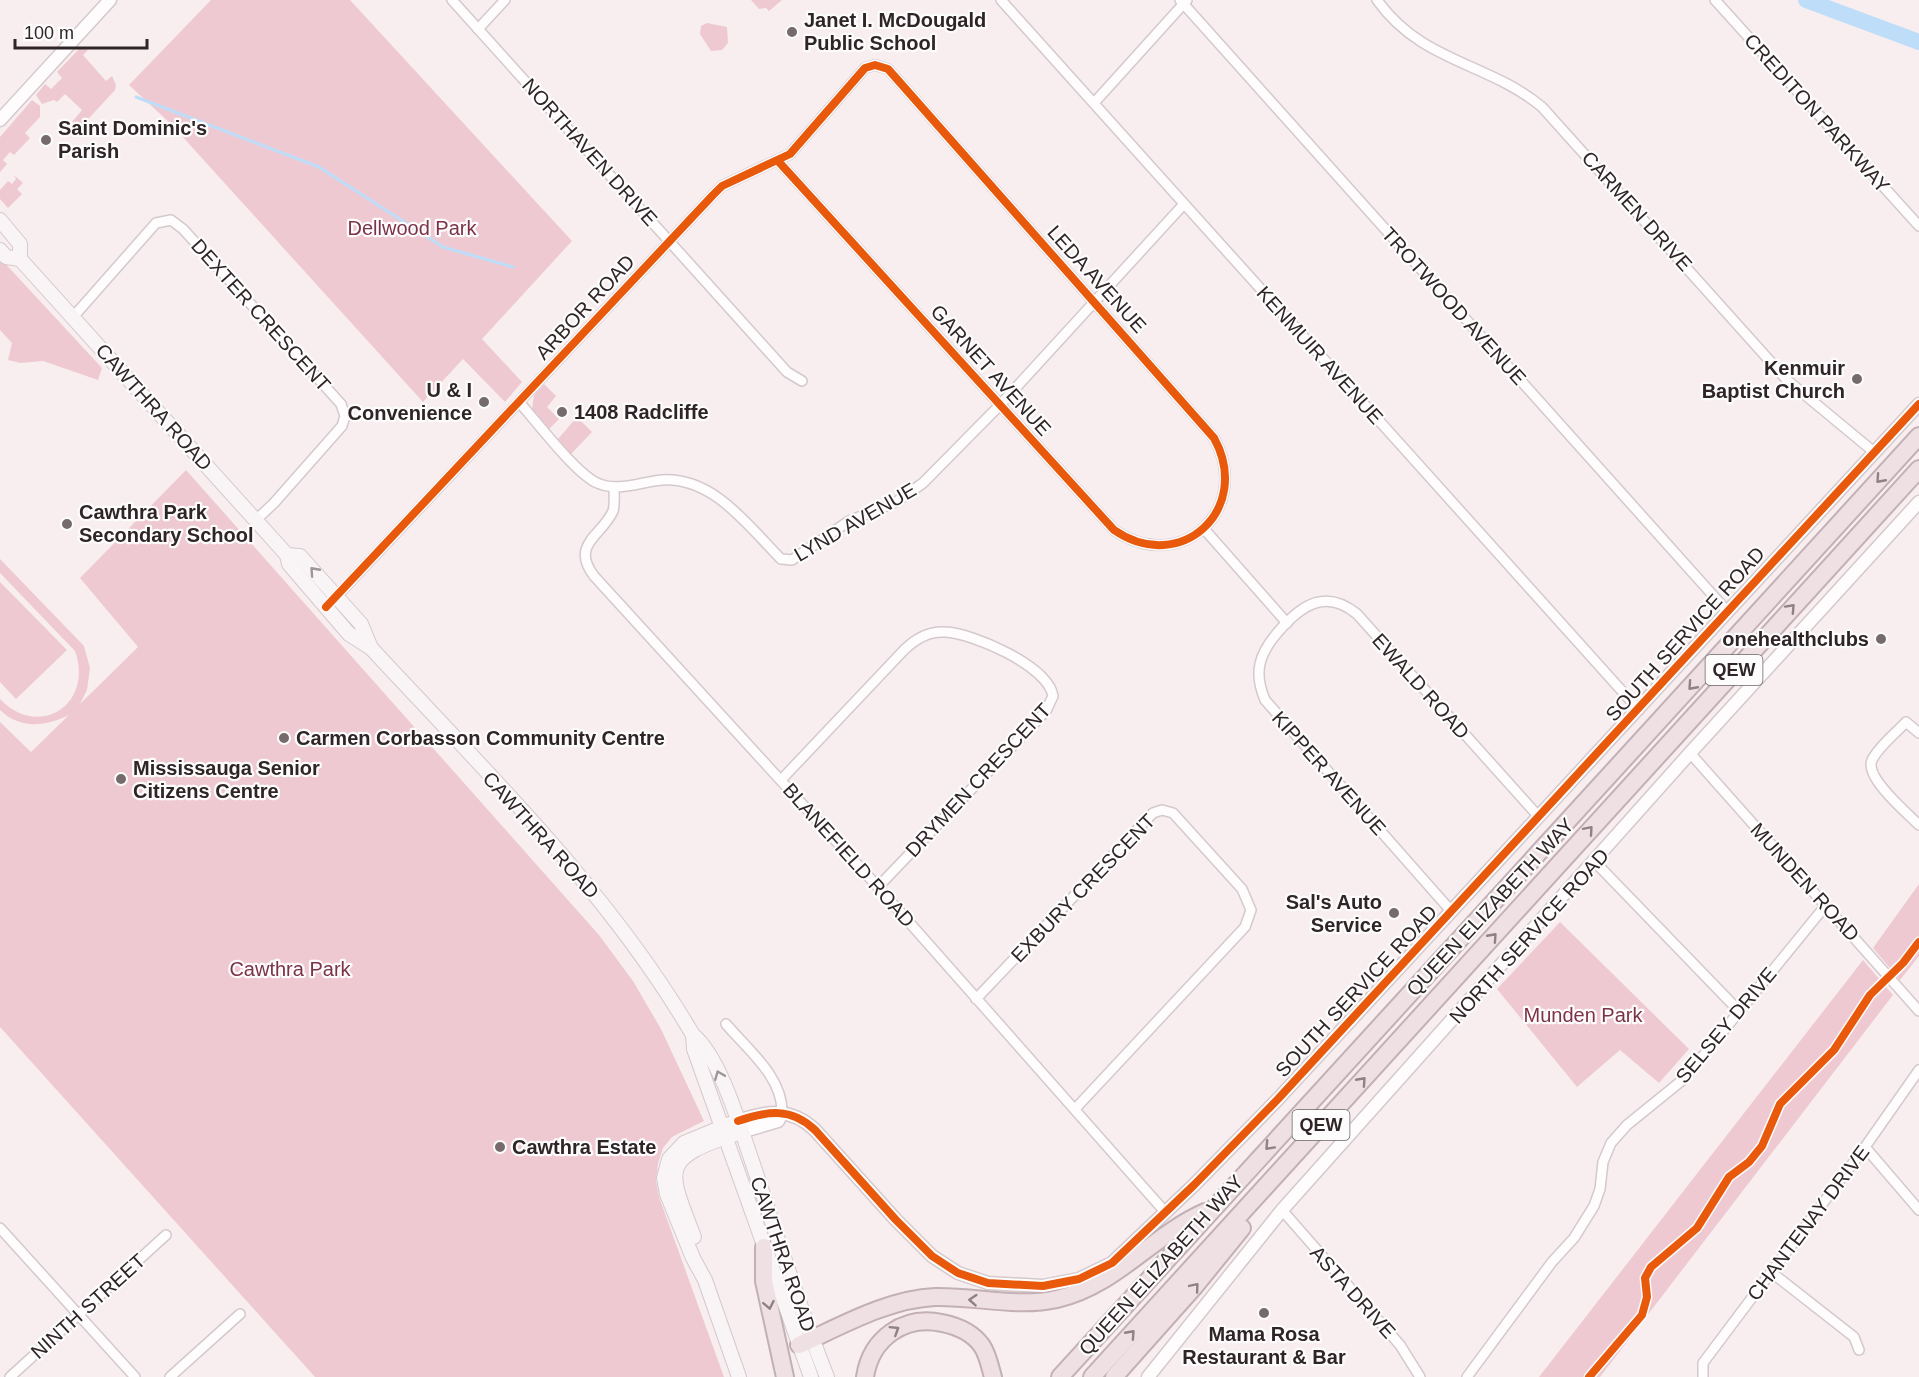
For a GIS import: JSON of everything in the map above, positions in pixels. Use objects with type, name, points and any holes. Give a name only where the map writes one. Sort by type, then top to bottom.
[{"type":"highway","name":"QUEEN ELIZABETH WAY","points":[[1060,1377],[1919,436]]},
{"type":"highway","name":"QUEEN ELIZABETH WAY","points":[[1092,1377],[1640,772],[1919,469]]},
{"type":"highway","points":[[1114,1377],[1196,1286],[1319,1128]]},
{"type":"highway","points":[[805,1342],[882,1309],[914,1300],[935,1297],[1031,1303],[1059,1299],[1092,1286],[1184,1221],[1211,1209]]},
{"type":"highway","points":[[764,1247],[764,1281],[785,1377]]},
{"type":"highway","points":[[865,1377],[874,1351],[888,1333],[908,1322],[926,1320],[966,1332],[982,1346],[993,1377]]},
{"type":"highway","points":[[1118,1377],[1136,1353]]},
{"type":"main road","name":"CAWTHRA ROAD","points":[[0,220],[20,244],[20,259]]},
{"type":"main road","name":"CAWTHRA ROAD","points":[[0,250],[6,257],[20,259],[74,316],[287,555],[289,564],[349,633],[371,648],[587,886],[649,963],[693,1035],[704,1044],[740,1127],[805,1342],[811,1377]]},
{"type":"main road","name":"CAWTHRA ROAD","points":[[287,555],[300,556],[361,624],[371,648]]},
{"type":"main road","name":"CAWTHRA ROAD","points":[[693,1035],[694,1049],[764,1247],[805,1342],[827,1377]]},
{"type":"main road","points":[[739,1377],[705,1280],[693,1258],[666,1194],[664,1178],[669,1159],[675,1150],[690,1139],[740,1127]]},
{"type":"street","points":[[0,120],[110,0]]},
{"type":"street","name":"NORTHAVEN DRIVE","points":[[452,0],[787,372],[802,381]]},
{"type":"street","points":[[478,29],[505,0]]},
{"type":"street","name":"KENMUIR AVENUE","points":[[1001,0],[1639,710]]},
{"type":"street","name":"CARMEN DRIVE","points":[[1377,0],[1393,19],[1424,46],[1506,84],[1547,112],[1787,380],[1874,452]]},
{"type":"street","name":"CREDITON PARKWAY","points":[[1715,0],[1919,226]]},
{"type":"street","points":[[1094,103],[1183,1]]},
{"type":"street","name":"TROTWOOD AVENUE","points":[[1183,1],[1727,611]]},
{"type":"street","name":"ARBOR ROAD","points":[[326,607],[722,186],[790,154],[865,68],[875,64],[888,69]]},
{"type":"street","name":"LEDA AVENUE","points":[[888,69],[1206,427],[1220,450],[1226,474],[1225,491],[1220,506],[1205,530]]},
{"type":"street","name":"GARNET AVENUE","points":[[778,161],[1104,520],[1124,537],[1145,543],[1165,545],[1205,530]]},
{"type":"street","name":"LYND AVENUE","points":[[614,488],[662,480],[701,487],[731,508],[781,559],[789,561],[849,521],[896,502],[923,483],[1000,405],[1184,204]]},
{"type":"street","name":"DEXTER CRESCENT","points":[[74,316],[156,223],[171,220],[183,229],[341,404],[345,416],[342,426],[274,503],[255,520]]},
{"type":"street","points":[[519,402],[584,474],[592,480],[614,488]]},
{"type":"street","name":"SOUTH SERVICE ROAD","points":[[782,1113],[799,1117],[808,1124],[932,1256],[958,1273],[988,1283],[1043,1286],[1079,1278],[1112,1263],[1166,1213],[1278,1099],[1919,404]]},
{"type":"street","name":"BLANEFIELD ROAD","points":[[614,488],[614,509],[586,548],[585,560],[588,568],[878,887],[1166,1213]]},
{"type":"street","name":"NORTH SERVICE ROAD","points":[[1148,1377],[1282,1210],[1690,753],[1919,504]]},
{"type":"street","points":[[1205,530],[1287,623]]},
{"type":"street","name":"EWALD ROAD","points":[[1287,623],[1316,602],[1337,603],[1350,608],[1539,817]]},
{"type":"street","name":"KIPPER AVENUE","points":[[1287,623],[1262,656],[1259,666],[1258,678],[1265,700],[1452,912]]},
{"type":"street","name":"DRYMEN CRESCENT","points":[[781,780],[904,650],[923,636],[947,632],[979,640],[1011,655],[1049,683],[1053,696],[1046,711],[878,887]]},
{"type":"street","points":[[1919,733],[1906,722],[1874,757],[1870,770],[1874,778],[1919,825]]},
{"type":"street","name":"MUNDEN ROAD","points":[[1690,753],[1919,1011]]},
{"type":"street","points":[[1911,818],[1919,808]]},
{"type":"street","name":"EXBURY CRESCENT","points":[[976,999],[1152,813],[1162,810],[1173,813],[1242,889],[1251,910],[1245,927],[1075,1109]]},
{"type":"street","points":[[1595,862],[1739,1011]]},
{"type":"street","name":"SELSEY DRIVE","points":[[1467,1377],[1584,1222],[1598,1198],[1603,1162],[1611,1143],[1627,1125],[1685,1078],[1826,905]]},
{"type":"street","points":[[726,1024],[774,1080],[780,1091],[782,1113],[778,1121],[740,1127]]},
{"type":"street","name":"CHANTENAY DRIVE","points":[[1704,1377],[1703,1363],[1865,1148],[1919,1070]]},
{"type":"street","points":[[1865,1148],[1919,1210]]},
{"type":"street","name":"ASTA DRIVE","points":[[1282,1210],[1341,1281],[1400,1346],[1420,1377]]},
{"type":"street","points":[[0,1228],[135,1377]]},
{"type":"street","name":"NINTH STREET","points":[[10,1377],[166,1234]]},
{"type":"street","points":[[1771,1272],[1854,1337],[1859,1350]]},
{"type":"street","points":[[170,1377],[240,1314]]},
{"type":"green space","name":"Dellwood Park","points":[[211,0],[350,0],[572,241],[482,339],[522,382],[505,402],[463,359],[423,402],[171,124],[129,85]]},
{"type":"green space","points":[[751,0],[782,0],[769,11],[766,8],[759,9]]},
{"type":"green space","points":[[707,23],[727,27],[728,43],[722,50],[711,51],[700,34],[701,26]]},
{"type":"green space","points":[[81,47],[88,50],[83,55],[106,81],[112,76],[116,85],[115,90],[79,129],[72,122],[82,110],[65,94],[57,102],[54,100],[42,104],[36,95],[45,84],[51,89],[62,78],[57,72]]},
{"type":"green space","points":[[32,100],[40,106],[40,117],[25,133],[30,138],[14,155],[10,152],[3,160],[7,164],[0,172],[0,137]]},
{"type":"green space","points":[[14,175],[23,183],[17,189],[22,194],[8,208],[0,199],[0,190],[8,181],[12,184],[16,179]]},
{"type":"green space","points":[[0,258],[102,368],[98,380],[43,361],[20,363],[8,360],[12,343],[0,330]]},
{"type":"green space","points":[[544,384],[556,396],[547,407],[559,419],[549,429],[532,409],[534,395]]},
{"type":"green space","points":[[577,417],[592,432],[571,454],[558,439]]},
{"type":"green space","name":"Cawthra Park","points":[[186,470],[599,935],[633,981],[661,1029],[704,1121],[672,1137],[663,1148],[656,1181],[659,1197],[724,1377],[315,1377],[0,1027],[0,722],[31,752],[69,715],[43,724],[16,721],[0,710],[0,699],[15,711],[31,716],[46,716],[59,710],[70,700],[77,687],[79,670],[75,651],[0,573],[0,559],[84,646],[90,668],[87,690],[80,704],[138,647],[80,578]]},
{"type":"green space","points":[[0,582],[67,650],[16,699],[0,682]]},
{"type":"green space","points":[[1919,884],[1919,956],[1900,980],[1873,948]]},
{"type":"green space","name":"Munden Park","points":[[1560,922],[1689,1049],[1659,1083],[1620,1050],[1577,1087],[1497,989]]},
{"type":"green space","points":[[1863,960],[1893,995],[1600,1377],[1539,1377]]},
{"type":"waterway","points":[[1806,0],[1919,42]]},
{"type":"waterway","points":[[136,97],[319,167],[443,247],[513,267]]},
{"type":"cycle path","points":[[326,607],[722,186],[790,154],[865,68],[875,65],[888,69],[1214,438],[1224,464],[1224,489],[1217,510],[1204,528],[1185,540],[1163,545],[1139,542],[1114,530],[778,161]]},
{"type":"cycle path","points":[[738,1121],[778,1113],[797,1117],[806,1123],[932,1256],[958,1273],[988,1283],[1043,1286],[1079,1279],[1112,1263],[1194,1185],[1278,1099],[1919,404]]},
{"type":"cycle path","points":[[1589,1377],[1642,1315],[1647,1297],[1645,1278],[1651,1267],[1697,1228],[1729,1177],[1749,1162],[1762,1146],[1780,1104],[1834,1050],[1870,995],[1903,963],[1919,942]]},
{"type":"place","name":"Janet I. McDougald Public School","points":[[792,32]]},
{"type":"place","name":"Saint Dominic's Parish","points":[[46,140]]},
{"type":"place","name":"Kenmuir Baptist Church","points":[[1857,379]]},
{"type":"place","name":"U & I Convenience","points":[[484,402]]},
{"type":"place","name":"1408 Radcliffe","points":[[562,412]]},
{"type":"place","name":"Cawthra Park Secondary School","points":[[67,524]]},
{"type":"place","name":"onehealthclubs","points":[[1881,639]]},
{"type":"place","name":"Carmen Corbasson Community Centre","points":[[284,738]]},
{"type":"place","name":"Mississauga Senior Citizens Centre","points":[[121,779]]},
{"type":"place","name":"Sal's Auto Service","points":[[1394,913]]},
{"type":"place","name":"Cawthra Estate","points":[[500,1147]]},
{"type":"place","name":"Mama Rosa Restaurant & Bar","points":[[1264,1313]]}]
